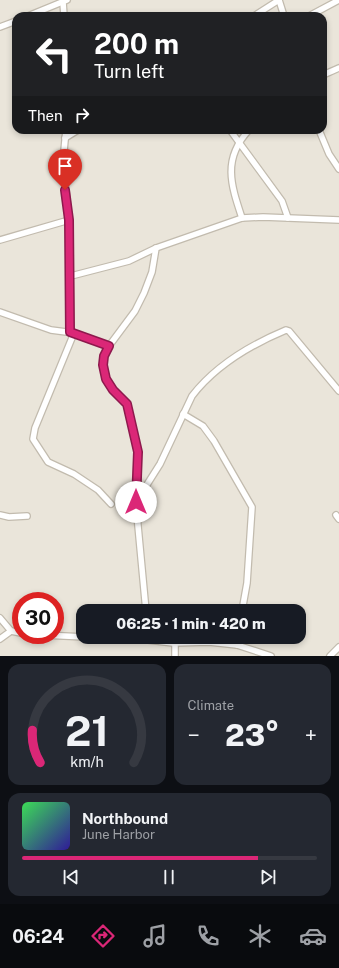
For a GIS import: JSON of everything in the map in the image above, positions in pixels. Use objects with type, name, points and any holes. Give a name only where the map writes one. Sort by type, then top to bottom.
[{"type":"street","points":[[260,12],[279,0],[283,12]]},
{"type":"street","points":[[316,12],[339,0]]},
{"type":"street","points":[[38,12],[65,1],[64,12]]},
{"type":"street","points":[[0,27],[12,22]]},
{"type":"street","points":[[327,73],[339,68]]},
{"type":"street","points":[[66,134],[63,161],[69,220],[72,332],[35,428],[33,440],[48,462],[74,474],[98,490],[111,504]]},
{"type":"street","points":[[66,138],[72,134]]},
{"type":"street","points":[[233,134],[282,201],[288,218]]},
{"type":"street","points":[[242,218],[232,188],[231,172],[239,141],[245,134]]},
{"type":"street","points":[[321,134],[329,154],[339,169]]},
{"type":"street","points":[[71,276],[129,261],[156,248],[242,218],[263,217],[339,220]]},
{"type":"street","points":[[0,240],[69,220]]},
{"type":"street","points":[[145,604],[136,502],[138,452],[127,404],[113,390],[106,379],[103,365],[104,356],[109,346],[135,311],[144,293],[152,272],[156,248]]},
{"type":"street","points":[[0,312],[51,330],[72,332],[109,346]]},
{"type":"street","points":[[136,502],[160,464],[183,414],[199,388],[227,362],[255,343],[286,330],[289,331],[324,375],[339,391]]},
{"type":"street","points":[[183,414],[203,426],[214,441],[252,507],[247,576],[243,604]]},
{"type":"street","points":[[0,515],[9,518],[27,516]]},
{"type":"street","points":[[0,618],[11,632],[0,639]]},
{"type":"street","points":[[64,636],[76,636]]},
{"type":"street","points":[[175,644],[175,656]]},
{"type":"street","points":[[228,644],[237,645],[271,656]]},
{"type":"street","points":[[330,656],[339,647]]},
{"type":"shaded area","points":[[0,0],[339,0],[339,656],[0,656]]},
{"type":"route","points":[[65,190],[69,220],[71,276],[70,332],[98,340],[109,346],[104,356],[103,365],[106,379],[113,390],[123,398],[127,404],[138,452],[135,494],[136,502]]}]
